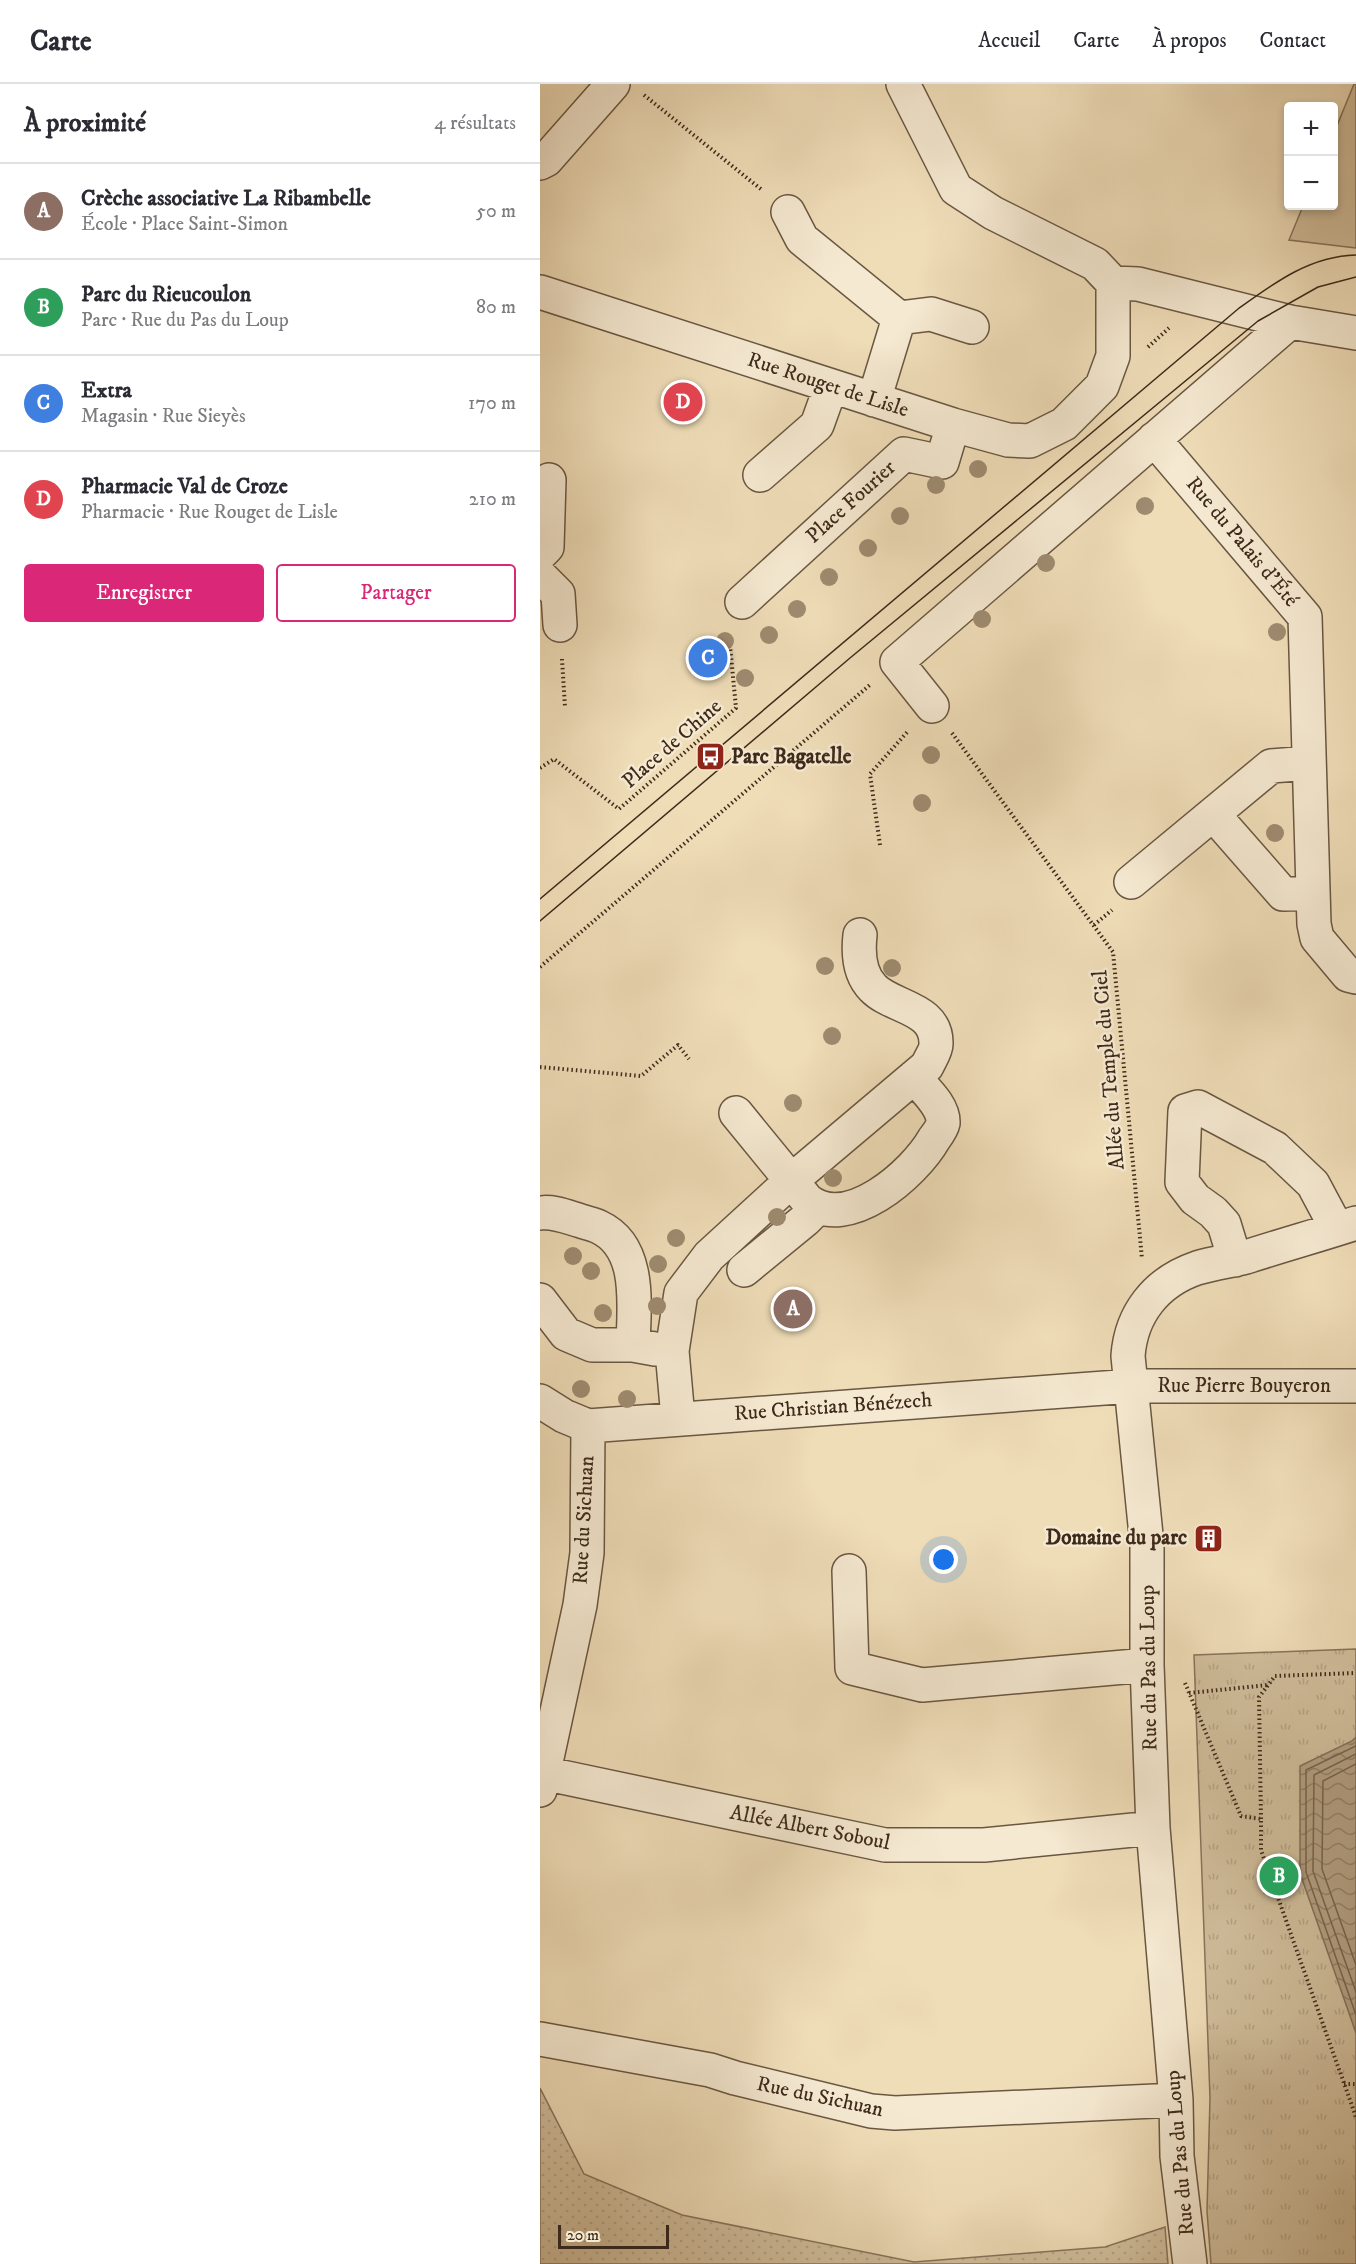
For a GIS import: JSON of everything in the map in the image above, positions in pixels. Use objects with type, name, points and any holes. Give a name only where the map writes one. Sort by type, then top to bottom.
[{"type":"street","points":[[903,84],[957,189],[993,213],[1095,264],[1113,283],[1138,284],[1290,322],[1356,333]]},
{"type":"street","points":[[540,163],[626,88]]},
{"type":"street","points":[[788,212],[802,239],[899,318],[931,314],[972,327]]},
{"type":"street","name":"Rue Rouget de Lisle","points":[[540,292],[953,425],[1008,440],[1030,441],[1064,424],[1102,386],[1113,356],[1113,283]]},
{"type":"street","points":[[874,400],[899,318]]},
{"type":"street","points":[[932,706],[897,662],[1290,322]]},
{"type":"street","points":[[760,475],[817,425],[831,386]]},
{"type":"street","name":"Place Fourier","points":[[742,602],[904,454],[942,462],[953,425]]},
{"type":"street","name":"Rue du Palais d'Été","points":[[1155,439],[1305,617],[1308,763],[1317,938],[1348,975],[1356,977]]},
{"type":"street","points":[[540,554],[547,547],[549,480]]},
{"type":"street","points":[[540,576],[558,594],[560,625]]},
{"type":"street","points":[[1131,882],[1271,766],[1308,763]]},
{"type":"street","points":[[1213,814],[1283,894],[1313,893]]},
{"type":"street","points":[[678,1419],[672,1351],[681,1293],[709,1256],[792,1180],[927,1066],[936,1045],[932,1026],[920,1014],[873,989],[864,974],[858,951],[860,935]]},
{"type":"street","points":[[736,1113],[807,1200],[817,1208],[831,1209],[859,1205],[890,1188],[924,1156],[943,1124],[941,1110],[914,1077]]},
{"type":"street","points":[[1235,1260],[1224,1224],[1213,1212],[1195,1199],[1182,1182],[1185,1111],[1198,1107],[1275,1148],[1313,1184],[1346,1226]]},
{"type":"street","points":[[744,1270],[817,1208]]},
{"type":"street","points":[[540,1213],[549,1212],[600,1227],[619,1243],[632,1270],[635,1286],[633,1345]]},
{"type":"street","name":"Rue du Pas du Loup","points":[[1190,2264],[1177,2156],[1176,2100],[1153,1828],[1147,1665],[1147,1545],[1128,1356],[1130,1336],[1139,1313],[1156,1292],[1172,1281],[1196,1269],[1235,1260],[1346,1226]]},
{"type":"street","points":[[540,1300],[566,1334],[592,1346],[633,1345],[672,1351]]},
{"type":"street","name":"Rue Pierre Bouyeron","points":[[1132,1386],[1356,1386]]},
{"type":"street","name":"Rue Christian Bénézech","points":[[540,1401],[564,1416],[588,1425],[1132,1386]]},
{"type":"street","name":"Rue du Sichuan","points":[[542,1782],[580,1605],[587,1553],[588,1425]]},
{"type":"street","points":[[849,1572],[852,1668],[921,1685],[1147,1665]]},
{"type":"street","name":"Allée Albert Soboul","points":[[542,1782],[885,1845],[984,1845],[1153,1828]]},
{"type":"street","name":"Rue du Sichuan","points":[[540,2039],[710,2070],[871,2111],[1176,2100]]},
{"type":"path","points":[[626,88],[788,212]]},
{"type":"path","points":[[1146,349],[1198,299]]},
{"type":"path","name":"Place de Chine","points":[[540,768],[554,759],[619,809],[736,708],[727,613],[742,602]]},
{"type":"path","points":[[560,625],[565,707]]},
{"type":"path","points":[[540,967],[897,662]]},
{"type":"path","points":[[880,845],[870,774],[932,706]]},
{"type":"path","name":"Allée du Temple du Ciel","points":[[962,746],[1113,952],[1142,1267],[1156,1292]]},
{"type":"path","points":[[567,764],[568,770]]},
{"type":"path","points":[[540,1067],[640,1076],[678,1045],[689,1059]]},
{"type":"path","points":[[1356,1673],[1275,1676],[1259,1697],[1262,1850],[1356,2117]]},
{"type":"path","points":[[1181,1674],[1241,1816],[1262,1819]]},
{"type":"path","points":[[1189,1693],[1268,1685]]},
{"type":"path","points":[[1344,2084],[1356,2084]]},
{"type":"green space","points":[[1354,84],[1356,84],[1356,248],[1289,240],[1301,210],[1338,210],[1338,123]]},
{"type":"green space","points":[[1356,1649],[1356,2264],[1211,2264],[1207,2211],[1210,2098],[1194,1655]]},
{"type":"green space","points":[[540,2088],[584,2174],[682,2215],[914,2262],[1105,2247],[1165,2227],[1168,2264],[540,2264]]},
{"type":"water","points":[[1356,1737],[1356,2033],[1300,1873],[1300,1766]]},
{"type":"tram line","points":[[540,899],[1238,309],[1279,281],[1308,266],[1323,260],[1356,255]]},
{"type":"tram line","points":[[540,921],[850,658],[1258,321],[1318,287],[1356,277]]},
{"type":"place","name":"Pharmacie Val de Croze","points":[[683,402]]},
{"type":"place","name":"Extra","points":[[708,658]]},
{"type":"place","name":"Parc Bagatelle","points":[[710,757]]},
{"type":"place","name":"Crèche associative La Ribambelle","points":[[793,1309]]},
{"type":"place","name":"Domaine du parc","points":[[1208,1538]]},
{"type":"place","name":"Parc du Rieucoulon","points":[[1279,1876]]}]
